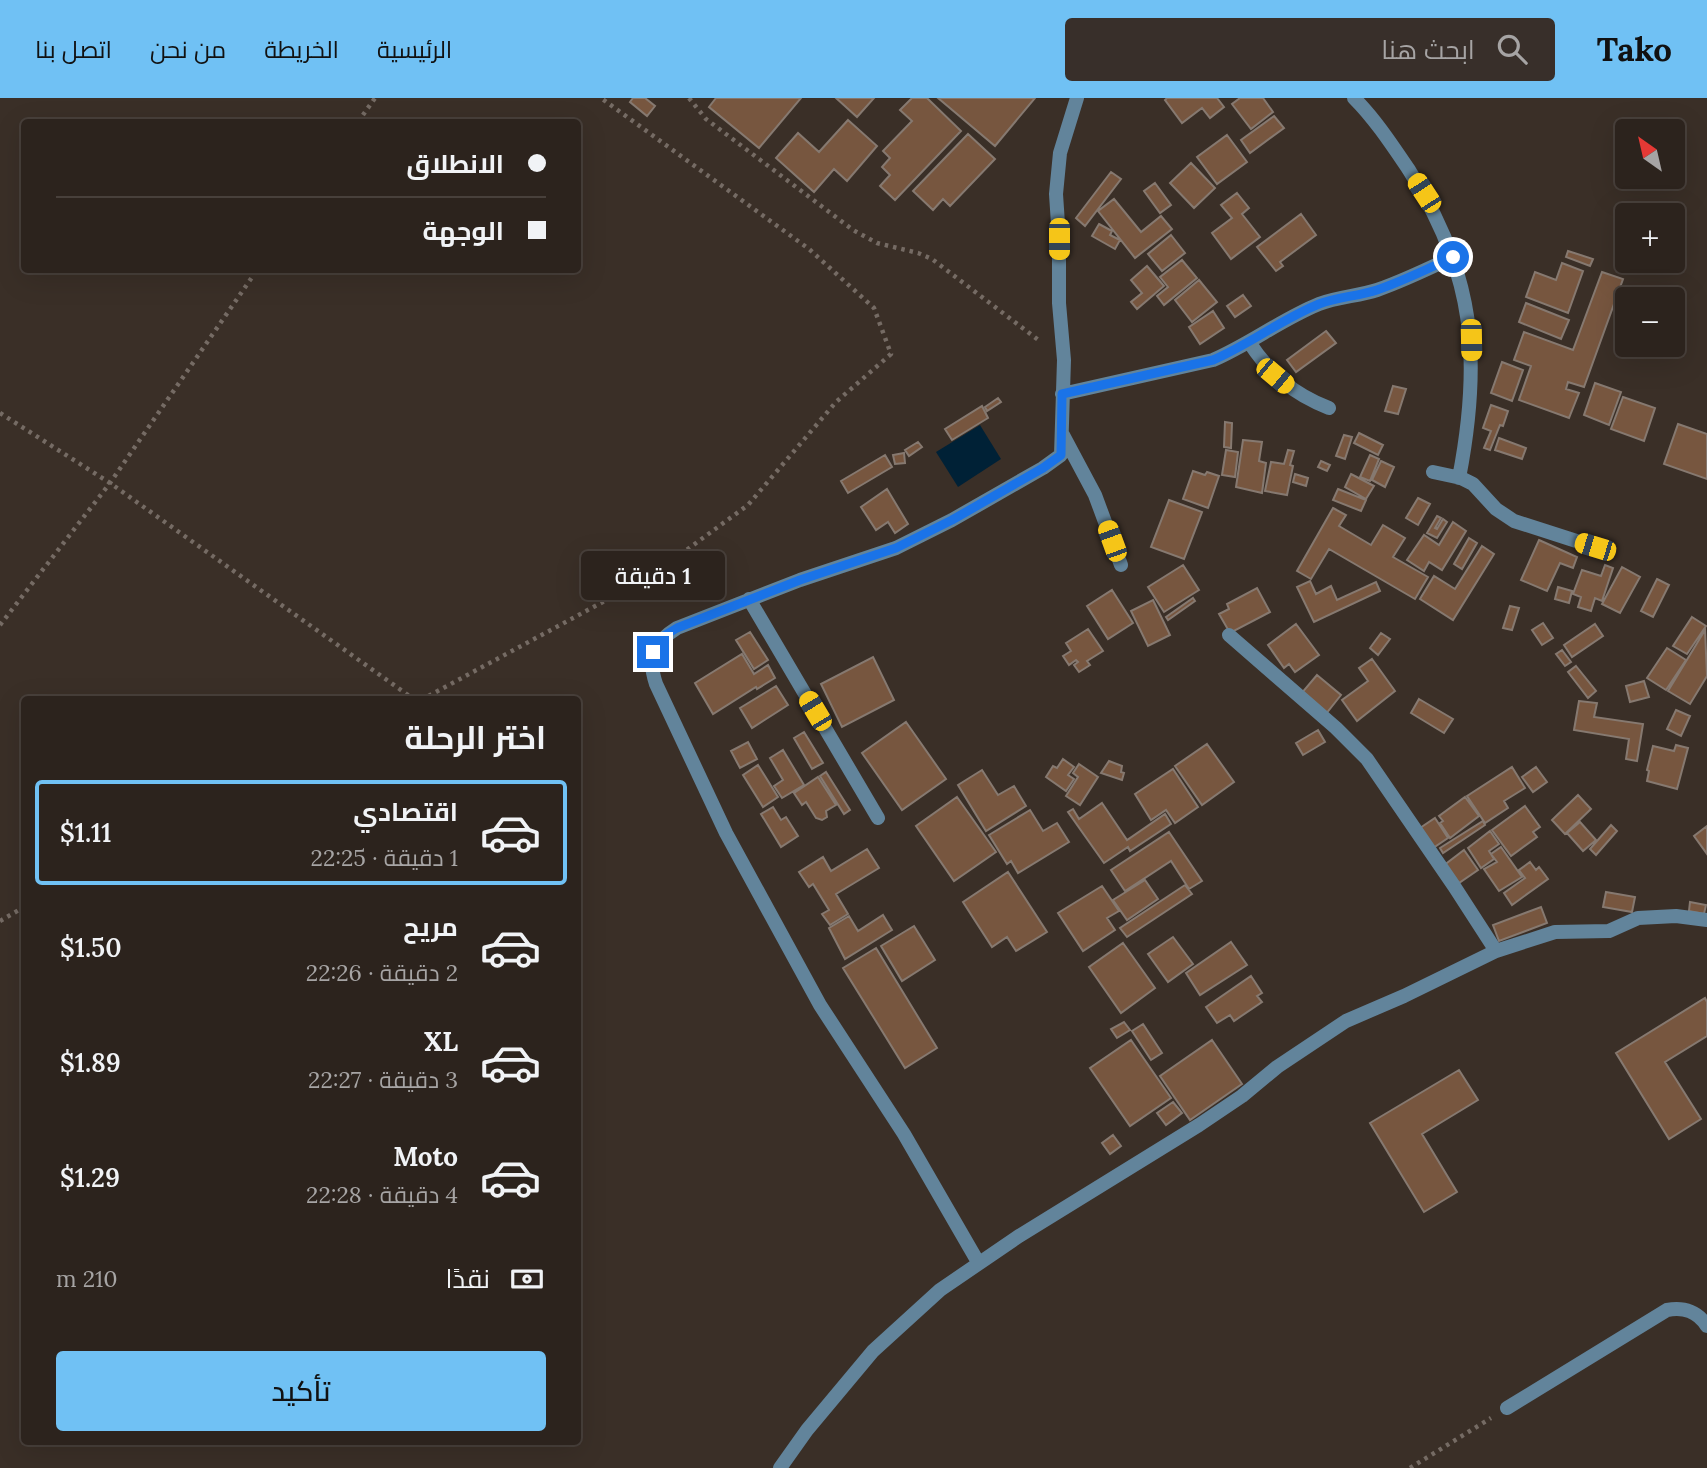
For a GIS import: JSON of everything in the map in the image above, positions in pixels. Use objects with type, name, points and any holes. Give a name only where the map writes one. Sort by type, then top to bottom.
[{"type":"street","points":[[978,1262],[904,1134],[820,1005],[726,833],[651,668],[653,652],[662,637],[677,628],[872,554],[888,551],[952,520],[1061,455],[1064,360],[1059,303],[1056,194],[1060,153],[1077,98]]},
{"type":"street","points":[[1354,98],[1378,125],[1424,193],[1453,257],[1464,294],[1471,340],[1472,392],[1459,478]]},
{"type":"street","points":[[1062,394],[1213,360],[1250,342],[1289,317],[1323,302],[1376,290],[1453,257]]},
{"type":"street","points":[[1250,342],[1268,369],[1290,390],[1329,408]]},
{"type":"street","points":[[1061,432],[1095,495],[1121,565]]},
{"type":"street","points":[[1433,472],[1473,484],[1496,509],[1514,521],[1595,547]]},
{"type":"street","points":[[749,599],[878,818]]},
{"type":"street","points":[[1230,635],[1336,728],[1367,760],[1496,951]]},
{"type":"street","points":[[780,1468],[807,1430],[873,1351],[940,1290],[978,1262],[1199,1125],[1346,1021],[1496,951],[1555,932],[1609,931],[1638,918],[1676,916],[1707,920]]},
{"type":"street","points":[[1507,1408],[1667,1310],[1689,1310],[1698,1315],[1707,1326]]},
{"type":"path","points":[[360,119],[375,98]]},
{"type":"path","points":[[426,696],[651,576],[748,505],[836,402],[891,354],[874,308],[809,249],[601,98]]},
{"type":"path","points":[[690,98],[706,119],[853,230],[877,243],[932,259],[1064,360]]},
{"type":"path","points":[[0,625],[110,483],[255,273]]},
{"type":"path","points":[[0,413],[110,483],[412,696]]},
{"type":"path","points":[[0,921],[21,909]]},
{"type":"path","points":[[1410,1468],[1507,1408]]},
{"type":"water","points":[[980,425],[1001,459],[958,487],[936,452]]},
{"type":"building","points":[[633,98],[645,98],[655,106],[647,116],[630,102]]},
{"type":"building","points":[[716,98],[801,98],[759,148],[709,107]]},
{"type":"building","points":[[836,98],[874,98],[857,117]]},
{"type":"building","points":[[912,98],[927,98],[961,131],[895,200],[880,186],[890,175],[882,167],[890,158],[883,151],[912,121],[900,110]]},
{"type":"building","points":[[938,98],[1035,98],[995,146]]},
{"type":"building","points":[[1217,98],[1224,107],[1210,118],[1202,108],[1182,123],[1165,100]]},
{"type":"building","points":[[1240,98],[1263,98],[1273,112],[1251,129],[1232,104]]},
{"type":"building","points":[[1274,116],[1284,128],[1250,153],[1241,140]]},
{"type":"building","points":[[848,120],[877,146],[847,181],[834,169],[814,192],[776,158],[798,133],[819,152]]},
{"type":"building","points":[[968,134],[995,159],[950,206],[943,199],[933,210],[913,191]]},
{"type":"building","points":[[1227,135],[1247,162],[1217,184],[1197,157]]},
{"type":"building","points":[[1191,163],[1215,188],[1194,208],[1170,183]]},
{"type":"building","points":[[1111,172],[1121,179],[1085,226],[1076,218]]},
{"type":"building","points":[[1155,183],[1171,205],[1160,213],[1144,191]]},
{"type":"building","points":[[1237,193],[1249,208],[1242,214],[1260,237],[1231,259],[1212,233],[1232,218],[1221,205]]},
{"type":"building","points":[[1114,199],[1141,232],[1161,216],[1172,229],[1135,258],[1098,211]]},
{"type":"building","points":[[1301,214],[1316,235],[1280,262],[1283,266],[1276,271],[1257,247]]},
{"type":"building","points":[[1099,224],[1112,231],[1110,235],[1120,240],[1115,249],[1092,236]]},
{"type":"building","points":[[1171,235],[1185,253],[1162,271],[1148,254]]},
{"type":"building","points":[[1568,251],[1593,259],[1590,266],[1566,257]]},
{"type":"building","points":[[1182,260],[1197,278],[1164,305],[1157,296],[1168,287],[1160,277]]},
{"type":"building","points":[[1562,263],[1583,271],[1568,313],[1526,297],[1535,272],[1556,280]]},
{"type":"building","points":[[1147,266],[1164,286],[1137,309],[1131,302],[1142,293],[1131,280]]},
{"type":"building","points":[[1602,272],[1623,279],[1620,287],[1615,287],[1615,301],[1584,387],[1568,382],[1566,389],[1579,393],[1569,418],[1519,400],[1531,366],[1514,360],[1524,332],[1573,350]]},
{"type":"building","points":[[1199,280],[1217,302],[1192,322],[1175,300]]},
{"type":"building","points":[[1243,295],[1251,306],[1235,317],[1227,306]]},
{"type":"building","points":[[1526,303],[1569,320],[1561,339],[1519,322]]},
{"type":"building","points":[[1213,311],[1224,328],[1200,344],[1189,327]]},
{"type":"building","points":[[1326,331],[1336,343],[1296,372],[1287,360]]},
{"type":"building","points":[[1502,362],[1523,370],[1512,401],[1491,393]]},
{"type":"building","points":[[1595,383],[1621,392],[1609,425],[1584,415]]},
{"type":"building","points":[[1393,386],[1406,389],[1398,414],[1385,411]]},
{"type":"building","points":[[1623,397],[1655,408],[1644,441],[1611,429]]},
{"type":"building","points":[[998,398],[1001,402],[987,411],[985,407]]},
{"type":"building","points":[[1491,405],[1508,411],[1490,450],[1484,448],[1491,431],[1483,428]]},
{"type":"building","points":[[982,406],[988,418],[952,440],[945,429]]},
{"type":"building","points":[[1225,422],[1232,423],[1231,448],[1224,447]]},
{"type":"building","points":[[1678,424],[1707,434],[1707,479],[1664,464]]},
{"type":"building","points":[[1359,433],[1383,445],[1378,455],[1354,443]]},
{"type":"building","points":[[1344,435],[1352,437],[1345,459],[1336,456]]},
{"type":"building","points":[[1499,438],[1526,448],[1522,459],[1495,450]]},
{"type":"building","points":[[1243,440],[1262,442],[1259,461],[1266,463],[1262,493],[1236,487]]},
{"type":"building","points":[[918,442],[922,447],[909,456],[905,450]]},
{"type":"building","points":[[1226,450],[1238,452],[1235,477],[1222,475]]},
{"type":"building","points":[[1288,450],[1294,451],[1287,495],[1265,491],[1271,462],[1284,464]]},
{"type":"building","points":[[904,453],[905,463],[895,464],[893,455]]},
{"type":"building","points":[[885,455],[892,467],[848,493],[841,481]]},
{"type":"building","points":[[1370,455],[1379,459],[1370,481],[1360,477]]},
{"type":"building","points":[[1321,461],[1330,465],[1327,471],[1318,467]]},
{"type":"building","points":[[1381,461],[1394,467],[1385,487],[1372,480]]},
{"type":"building","points":[[1193,471],[1219,476],[1208,508],[1183,499]]},
{"type":"building","points":[[1295,474],[1308,478],[1306,486],[1293,482]]},
{"type":"building","points":[[1351,474],[1374,486],[1366,499],[1345,487]]},
{"type":"building","points":[[887,489],[908,524],[895,533],[888,522],[876,530],[861,507]]},
{"type":"building","points":[[1338,489],[1366,500],[1361,511],[1333,500]]},
{"type":"building","points":[[1418,498],[1430,504],[1418,525],[1406,518]]},
{"type":"building","points":[[1169,500],[1202,512],[1184,559],[1151,547]]},
{"type":"building","points":[[1333,508],[1346,515],[1339,526],[1371,545],[1383,525],[1405,538],[1393,557],[1428,577],[1415,599],[1329,549],[1311,579],[1297,571]]},
{"type":"building","points":[[1437,516],[1441,518],[1435,528],[1437,529],[1443,519],[1447,522],[1437,538],[1427,533]]},
{"type":"building","points":[[1453,522],[1466,531],[1442,570],[1429,562],[1424,571],[1407,560],[1424,535],[1439,545]]},
{"type":"building","points":[[1469,538],[1477,543],[1462,569],[1454,564]]},
{"type":"building","points":[[1539,540],[1577,557],[1573,568],[1560,563],[1547,591],[1521,580]]},
{"type":"building","points":[[1482,546],[1494,554],[1453,620],[1420,599],[1434,576],[1455,589]]},
{"type":"building","points":[[1183,565],[1199,590],[1164,612],[1148,587]]},
{"type":"building","points":[[1605,565],[1613,568],[1602,601],[1595,598],[1591,611],[1578,607],[1581,597],[1573,594],[1582,570],[1601,576]]},
{"type":"building","points":[[1622,567],[1640,577],[1620,613],[1602,604]]},
{"type":"building","points":[[1657,579],[1669,585],[1653,617],[1641,611]]},
{"type":"building","points":[[1310,581],[1316,594],[1331,586],[1337,600],[1376,582],[1380,591],[1314,622],[1297,587]]},
{"type":"building","points":[[1558,587],[1572,591],[1569,603],[1555,599]]},
{"type":"building","points":[[1257,588],[1270,612],[1230,633],[1219,614],[1229,609],[1227,604]]},
{"type":"building","points":[[1112,590],[1133,623],[1108,639],[1087,606]]},
{"type":"building","points":[[1193,598],[1195,601],[1168,620],[1166,617]]},
{"type":"building","points":[[1153,600],[1170,635],[1148,646],[1131,611]]},
{"type":"building","points":[[1510,606],[1519,608],[1512,630],[1503,628]]},
{"type":"building","points":[[1692,617],[1706,626],[1687,654],[1673,646]]},
{"type":"building","points":[[1543,623],[1553,638],[1542,645],[1532,630]]},
{"type":"building","points":[[1296,624],[1319,655],[1295,672],[1289,664],[1284,668],[1268,645]]},
{"type":"building","points":[[1595,624],[1603,636],[1572,657],[1564,645]]},
{"type":"building","points":[[1088,629],[1103,651],[1087,661],[1090,665],[1079,672],[1074,665],[1078,662],[1076,660],[1069,665],[1063,656],[1071,651],[1066,643]]},
{"type":"building","points":[[1705,630],[1707,676],[1690,704],[1668,691]]},
{"type":"building","points":[[750,632],[768,660],[754,669],[736,640]]},
{"type":"building","points":[[1381,633],[1390,639],[1378,655],[1370,648]]},
{"type":"building","points":[[1667,648],[1686,660],[1666,690],[1647,678]]},
{"type":"building","points":[[1562,650],[1571,662],[1565,666],[1556,654]]},
{"type":"building","points":[[742,654],[754,674],[768,665],[775,678],[713,714],[695,683]]},
{"type":"building","points":[[873,657],[894,700],[842,727],[821,684]]},
{"type":"building","points":[[1372,659],[1395,691],[1357,721],[1342,700],[1368,681],[1359,668]]},
{"type":"building","points":[[1576,666],[1596,691],[1588,698],[1568,672]]},
{"type":"building","points":[[1317,675],[1341,695],[1325,715],[1300,695]]},
{"type":"building","points":[[1644,681],[1649,697],[1630,702],[1626,686]]},
{"type":"building","points":[[776,686],[788,705],[752,728],[740,708]]},
{"type":"building","points":[[1419,699],[1453,719],[1444,733],[1411,713]]},
{"type":"building","points":[[1579,701],[1597,703],[1594,717],[1643,724],[1637,761],[1626,759],[1629,739],[1574,730]]},
{"type":"building","points":[[1676,710],[1690,716],[1681,736],[1667,729]]},
{"type":"building","points":[[906,722],[946,779],[902,810],[862,753]]},
{"type":"building","points":[[1318,730],[1325,742],[1303,755],[1296,743]]},
{"type":"building","points":[[804,732],[823,763],[812,769],[794,738]]},
{"type":"building","points":[[748,742],[757,759],[740,768],[731,751]]},
{"type":"building","points":[[1207,744],[1234,782],[1202,805],[1175,766]]},
{"type":"building","points":[[1676,745],[1688,748],[1677,789],[1647,781],[1653,746],[1674,751]]},
{"type":"building","points":[[783,750],[804,785],[782,798],[774,786],[783,780],[770,758]]},
{"type":"building","points":[[1063,759],[1074,767],[1068,775],[1074,779],[1066,791],[1046,777],[1053,766],[1057,768]]},
{"type":"building","points":[[1109,761],[1122,766],[1122,780],[1101,773]]},
{"type":"building","points":[[1079,764],[1098,777],[1080,805],[1066,796],[1078,777],[1073,773]]},
{"type":"building","points":[[758,765],[778,797],[763,807],[743,775]]},
{"type":"building","points":[[1512,767],[1525,788],[1504,801],[1508,808],[1485,823],[1467,796]]},
{"type":"building","points":[[1536,767],[1547,782],[1533,792],[1522,777]]},
{"type":"building","points":[[1173,769],[1198,807],[1175,823],[1166,810],[1151,820],[1135,794]]},
{"type":"building","points":[[982,770],[998,795],[1014,786],[1026,806],[986,831],[958,785]]},
{"type":"building","points":[[826,772],[850,810],[844,814],[820,776]]},
{"type":"building","points":[[818,777],[836,805],[826,811],[827,817],[822,820],[816,818],[806,802],[802,805],[794,793]]},
{"type":"building","points":[[1578,795],[1591,809],[1565,834],[1552,820]]},
{"type":"building","points":[[957,797],[996,852],[954,881],[916,826]]},
{"type":"building","points":[[1465,797],[1479,816],[1450,838],[1440,823],[1443,821],[1439,816]]},
{"type":"building","points":[[1102,803],[1127,840],[1165,814],[1171,824],[1130,851],[1128,847],[1104,863],[1068,812],[1073,809],[1079,819]]},
{"type":"building","points":[[1525,806],[1540,827],[1533,832],[1537,837],[1511,856],[1492,830]]},
{"type":"building","points":[[773,807],[781,820],[786,817],[798,836],[781,847],[761,814]]},
{"type":"building","points":[[1030,810],[1043,831],[1057,823],[1069,842],[1018,873],[1011,861],[1007,864],[989,835]]},
{"type":"building","points":[[1435,818],[1448,838],[1433,848],[1420,828]]},
{"type":"building","points":[[1483,821],[1485,825],[1443,853],[1440,848]]},
{"type":"building","points":[[1580,822],[1596,840],[1583,851],[1567,833]]},
{"type":"building","points":[[1611,825],[1617,831],[1596,855],[1590,849]]},
{"type":"building","points":[[1707,826],[1707,854],[1694,836]]},
{"type":"building","points":[[1490,831],[1499,844],[1489,851],[1494,859],[1481,868],[1468,848]]},
{"type":"building","points":[[1169,832],[1202,881],[1189,889],[1171,861],[1125,891],[1111,870]]},
{"type":"building","points":[[1501,847],[1522,877],[1499,891],[1484,869],[1497,862],[1491,854]]},
{"type":"building","points":[[867,849],[879,868],[836,894],[848,914],[830,925],[822,914],[829,910],[813,884],[809,887],[799,872],[823,857],[831,871]]},
{"type":"building","points":[[1464,850],[1478,870],[1456,885],[1443,866]]},
{"type":"building","points":[[1530,862],[1536,870],[1539,867],[1548,879],[1512,905],[1504,893],[1525,878],[1519,870]]},
{"type":"building","points":[[1008,872],[1047,932],[1016,951],[1007,937],[992,947],[963,902]]},
{"type":"building","points":[[1145,880],[1158,899],[1127,920],[1113,900]]},
{"type":"building","points":[[1185,885],[1192,894],[1127,937],[1120,928]]},
{"type":"building","points":[[1102,886],[1119,911],[1107,918],[1115,930],[1083,951],[1058,913]]},
{"type":"building","points":[[1606,892],[1635,897],[1632,912],[1603,907]]},
{"type":"building","points":[[1690,902],[1706,905],[1704,914],[1689,911]]},
{"type":"building","points":[[1541,907],[1547,923],[1499,941],[1493,925]]},
{"type":"building","points":[[883,915],[892,930],[845,959],[829,928],[849,916],[858,931]]},
{"type":"building","points":[[914,926],[935,960],[902,981],[881,946]]},
{"type":"building","points":[[1173,937],[1193,964],[1168,982],[1148,954]]},
{"type":"building","points":[[1231,942],[1247,965],[1200,995],[1186,973]]},
{"type":"building","points":[[1123,943],[1155,988],[1121,1013],[1089,967]]},
{"type":"building","points":[[876,948],[937,1048],[905,1068],[843,968]]},
{"type":"building","points":[[1251,976],[1262,993],[1257,996],[1262,1002],[1234,1021],[1230,1015],[1217,1023],[1206,1007]]},
{"type":"building","points":[[1705,998],[1707,1036],[1665,1062],[1701,1119],[1669,1139],[1616,1053]]},
{"type":"building","points":[[1124,1022],[1130,1030],[1117,1038],[1111,1029]]},
{"type":"building","points":[[1143,1024],[1162,1053],[1151,1060],[1132,1031]]},
{"type":"building","points":[[1131,1040],[1171,1098],[1130,1126],[1090,1068]]},
{"type":"building","points":[[1212,1040],[1242,1084],[1190,1120],[1160,1076]]},
{"type":"building","points":[[1459,1070],[1478,1100],[1422,1134],[1457,1192],[1424,1212],[1370,1123]]},
{"type":"building","points":[[1173,1102],[1182,1113],[1166,1125],[1157,1113]]},
{"type":"building","points":[[1113,1135],[1121,1146],[1110,1154],[1102,1143]]},
{"type":"route","points":[[653,652],[662,637],[677,628],[800,580],[896,548],[931,528],[952,520],[1043,468],[1061,455],[1062,394],[1213,360],[1236,350],[1289,317],[1323,302],[1376,290],[1453,257]]}]
